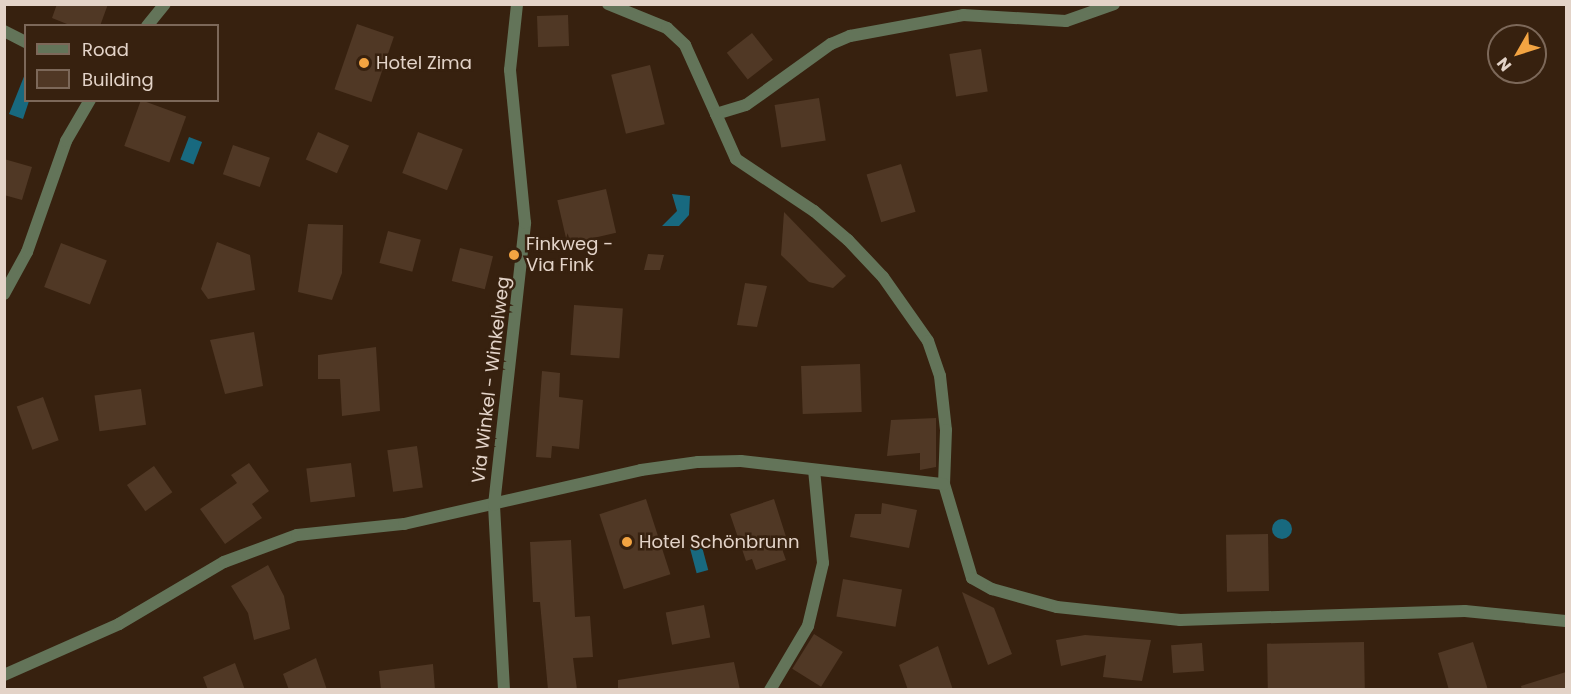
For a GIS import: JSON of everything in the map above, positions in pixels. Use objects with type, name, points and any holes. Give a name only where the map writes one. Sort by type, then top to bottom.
[{"type":"street","points":[[149,24],[165,4]]},
{"type":"street","name":"Via Winkel - Winkelweg","points":[[504,690],[494,505],[524,243],[510,70],[517,4]]},
{"type":"street","points":[[608,4],[667,28],[685,45],[736,159],[753,174],[784,190],[848,240],[883,277],[928,341],[940,376],[946,430],[944,484],[972,578],[992,589],[1057,607],[1180,620],[1465,611],[1566,621]]},
{"type":"street","points":[[716,114],[746,105],[831,44],[850,36],[963,15],[1066,21],[1114,4]]},
{"type":"street","points":[[4,31],[24,41]]},
{"type":"street","points":[[4,294],[27,252],[66,141],[89,102]]},
{"type":"street","points":[[4,675],[119,624],[224,562],[274,541],[404,524],[641,470],[698,462],[741,461],[944,484]]},
{"type":"street","points":[[770,690],[808,626],[823,563],[814,470]]},
{"type":"water","points":[[24,76],[24,102],[29,102],[23,119],[9,114]]},
{"type":"water","points":[[189,137],[202,142],[193,164],[180,159]]},
{"type":"water","points":[[672,194],[690,196],[689,215],[679,226],[662,226],[677,211]]},
{"type":"water","points":[[1278,519],[1286,519],[1292,525],[1292,533],[1286,539],[1278,539],[1272,533],[1272,525]]},
{"type":"water","points":[[701,543],[708,570],[697,573],[689,546]]},
{"type":"building","points":[[57,4],[108,4],[101,24],[67,24],[52,18]]},
{"type":"building","points":[[568,15],[569,46],[538,47],[537,16]]},
{"type":"building","name":"Hotel Zima","points":[[357,24],[394,37],[371,102],[335,89]]},
{"type":"building","points":[[752,33],[773,60],[748,79],[727,53]]},
{"type":"building","points":[[981,49],[988,91],[956,96],[949,54]]},
{"type":"building","points":[[650,65],[665,124],[626,134],[611,75]]},
{"type":"building","points":[[819,98],[826,140],[781,148],[775,105]]},
{"type":"building","points":[[140,102],[146,102],[186,116],[169,162],[124,146]]},
{"type":"building","points":[[318,132],[349,146],[337,173],[306,159]]},
{"type":"building","points":[[418,132],[463,149],[447,190],[402,173]]},
{"type":"building","points":[[233,145],[270,158],[260,187],[223,174]]},
{"type":"building","points":[[4,159],[32,167],[22,200],[4,195]]},
{"type":"building","points":[[901,164],[916,212],[881,222],[867,175]]},
{"type":"building","points":[[606,189],[616,233],[567,244],[557,200]]},
{"type":"building","points":[[784,212],[846,276],[833,288],[809,282],[781,255]]},
{"type":"building","points":[[308,224],[343,225],[342,273],[332,300],[298,292]]},
{"type":"building","points":[[388,231],[421,240],[412,272],[379,263]]},
{"type":"building","points":[[217,242],[250,255],[255,290],[208,299],[201,289]]},
{"type":"building","points":[[61,243],[107,261],[90,304],[44,287]]},
{"type":"building","points":[[460,248],[493,256],[485,289],[452,281]]},
{"type":"building","points":[[648,254],[664,255],[660,270],[644,270]]},
{"type":"building","points":[[745,283],[767,286],[757,327],[737,325]]},
{"type":"building","points":[[574,305],[623,308],[619,358],[571,355]]},
{"type":"building","points":[[254,332],[263,386],[225,394],[210,340]]},
{"type":"building","points":[[376,347],[380,411],[342,416],[340,379],[318,379],[318,355]]},
{"type":"building","points":[[860,364],[862,412],[803,414],[801,366]]},
{"type":"building","points":[[542,371],[560,373],[559,397],[583,400],[579,449],[552,446],[551,458],[536,457]]},
{"type":"building","points":[[141,389],[146,425],[99,431],[94,396]]},
{"type":"building","points":[[43,397],[59,440],[32,450],[17,407]]},
{"type":"building","points":[[936,418],[936,467],[920,470],[920,453],[887,456],[891,420]]},
{"type":"building","points":[[417,446],[423,488],[393,492],[387,450]]},
{"type":"building","points":[[249,463],[269,491],[252,504],[262,518],[225,544],[200,509],[237,483],[231,475]]},
{"type":"building","points":[[351,463],[355,497],[310,502],[306,468]]},
{"type":"building","points":[[154,466],[172,492],[145,511],[127,485]]},
{"type":"building","points":[[646,499],[670,574],[624,589],[599,514]]},
{"type":"building","points":[[774,499],[788,543],[781,546],[786,560],[756,570],[752,559],[746,561],[730,514]]},
{"type":"building","points":[[882,503],[917,510],[909,548],[850,537],[855,514],[881,514]]},
{"type":"building","points":[[1268,534],[1269,591],[1227,592],[1226,535]]},
{"type":"building","points":[[571,540],[575,617],[590,616],[593,657],[573,658],[577,690],[548,690],[540,602],[533,602],[530,542]]},
{"type":"building","points":[[268,565],[284,596],[290,629],[254,640],[248,613],[231,586]]},
{"type":"building","points":[[843,579],[902,589],[895,627],[836,616]]},
{"type":"building","points":[[962,592],[994,608],[1012,654],[988,665]]},
{"type":"building","points":[[704,605],[710,637],[672,645],[666,612]]},
{"type":"building","points":[[814,634],[843,652],[821,687],[792,669]]},
{"type":"building","points":[[1085,635],[1151,640],[1142,681],[1103,677],[1106,655],[1061,666],[1056,640]]},
{"type":"building","points":[[1364,642],[1365,690],[1268,690],[1267,644]]},
{"type":"building","points":[[1473,642],[1488,690],[1449,690],[1438,653]]},
{"type":"building","points":[[1202,643],[1204,671],[1173,673],[1171,645]]},
{"type":"building","points":[[938,646],[953,690],[908,690],[899,665]]},
{"type":"building","points":[[316,658],[327,690],[289,690],[283,674]]},
{"type":"building","points":[[734,662],[740,690],[618,690],[618,680]]},
{"type":"building","points":[[235,663],[245,690],[208,690],[203,677]]},
{"type":"building","points":[[433,664],[435,690],[381,690],[379,671]]},
{"type":"building","points":[[1566,672],[1566,690],[1522,690],[1521,686]]},
{"type":"place","name":"Hotel Zima","points":[[364,63]]},
{"type":"place","name":"Finkweg - Via Fink","points":[[514,255]]},
{"type":"place","name":"Hotel Schönbrunn","points":[[627,542]]}]
